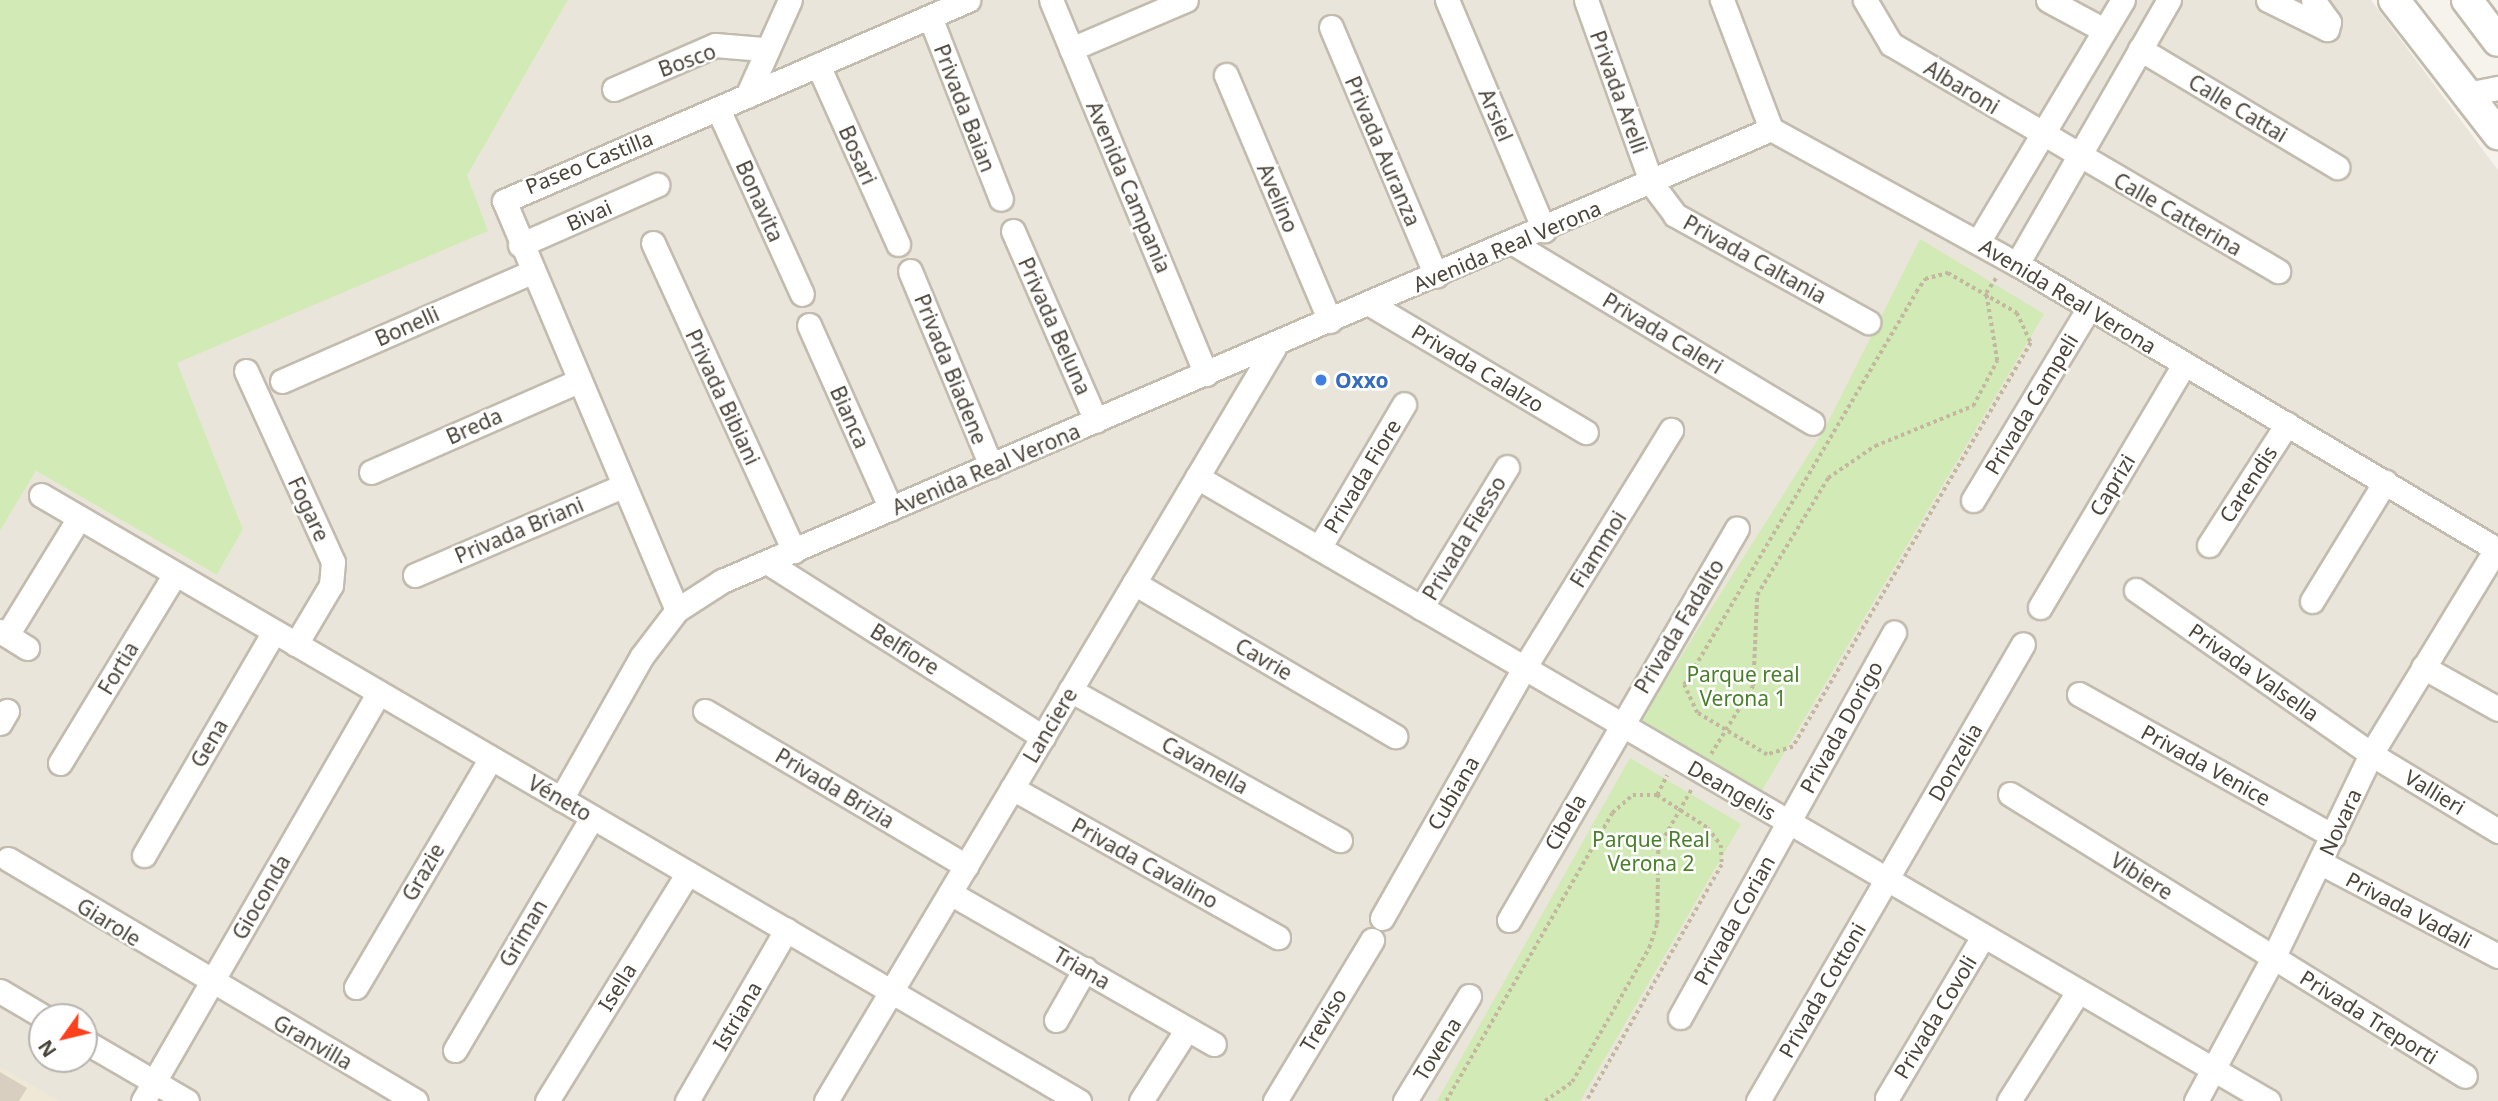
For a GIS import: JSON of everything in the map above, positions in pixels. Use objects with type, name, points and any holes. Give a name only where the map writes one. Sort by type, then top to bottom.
[{"type":"street","points":[[747,96],[763,49],[790,0]]},
{"type":"street","name":"Paseo Castilla","points":[[677,610],[520,245],[505,201],[512,194],[968,0]]},
{"type":"street","name":"Avenida Campania","points":[[1051,0],[1206,374]]},
{"type":"street","points":[[1071,49],[1186,0]]},
{"type":"street","name":"Arsiel","points":[[1447,0],[1544,230]]},
{"type":"street","name":"Privada Arelli","points":[[1586,0],[1652,184]]},
{"type":"street","points":[[1722,0],[1771,129]]},
{"type":"street","name":"Albaroni","points":[[1865,0],[1891,44],[2078,156]]},
{"type":"street","points":[[2048,0],[2104,30]]},
{"type":"street","points":[[1978,242],[2123,0]]},
{"type":"street","points":[[2017,264],[2169,0]]},
{"type":"street","points":[[2268,0],[2327,29],[2329,22],[2313,0]]},
{"type":"street","points":[[2393,0],[2498,134]]},
{"type":"street","points":[[2467,0],[2498,41]]},
{"type":"street","name":"Privada Baian","points":[[930,17],[1001,199]]},
{"type":"street","name":"Privada Auranza","points":[[1331,27],[1436,276]]},
{"type":"street","name":"Bosco","points":[[614,89],[715,45],[763,49]]},
{"type":"street","name":"Calle Cattai","points":[[2140,49],[2337,167]]},
{"type":"street","name":"Bosari","points":[[818,65],[898,244]]},
{"type":"street","name":"Avelino","points":[[1226,75],[1330,321]]},
{"type":"street","points":[[2468,94],[2498,88]]},
{"type":"street","name":"Bonavita","points":[[718,108],[802,294]]},
{"type":"street","name":"Avenida Real Verona","points":[[561,799],[642,656],[677,610],[767,562],[1206,374],[1273,348],[1330,321],[1652,184],[1771,129],[2017,264],[2088,309],[2497,549]]},
{"type":"street","name":"Calle Catterina","points":[[2078,156],[2278,271]]},
{"type":"street","name":"Privada Caltania","points":[[1652,184],[1675,215],[1868,322]]},
{"type":"street","name":"Bivai","points":[[520,245],[657,185]]},
{"type":"street","name":"Privada Beluna","points":[[1013,232],[1097,421]]},
{"type":"street","name":"Privada Bibiani","points":[[653,243],[794,551]]},
{"type":"street","name":"Privada Caleri","points":[[1513,243],[1812,423]]},
{"type":"street","name":"Privada Biadene","points":[[910,271],[991,467]]},
{"type":"street","name":"Bonelli","points":[[282,381],[532,272]]},
{"type":"street","name":"Privada Calalzo","points":[[1370,304],[1586,432]]},
{"type":"street","name":"Privada Campeli","points":[[1973,500],[2088,309]]},
{"type":"street","name":"Bianca","points":[[808,325],[891,509]]},
{"type":"street","name":"Lanciere","points":[[826,1101],[1273,348]]},
{"type":"street","name":"Caprizi","points":[[2040,607],[2184,364]]},
{"type":"street","name":"Fogare","points":[[246,371],[333,562],[331,585],[296,644]]},
{"type":"street","name":"Breda","points":[[370,472],[578,381]]},
{"type":"street","name":"Privada Fiore","points":[[1319,548],[1404,404]]},
{"type":"street","name":"Carendis","points":[[2209,545],[2287,424]]},
{"type":"street","name":"Fiammoi","points":[[1524,668],[1671,430]]},
{"type":"street","name":"Privada Fiesso","points":[[1421,608],[1507,467]]},
{"type":"street","name":"Deangelis","points":[[1197,477],[2267,1101]]},
{"type":"street","points":[[2312,601],[2385,482]]},
{"type":"street","name":"Privada Briani","points":[[415,575],[623,486]]},
{"type":"street","name":"Véneto","points":[[41,495],[1079,1101]]},
{"type":"street","points":[[27,648],[3,633],[79,518]]},
{"type":"street","name":"Privada Fadalto","points":[[1620,724],[1737,528]]},
{"type":"street","name":"Novara","points":[[2196,1101],[2321,863],[2371,754],[2497,549]]},
{"type":"street","name":"Belfiore","points":[[767,562],[1043,737]]},
{"type":"street","name":"Fortia","points":[[60,763],[175,574]]},
{"type":"street","name":"Cavrie","points":[[1134,583],[1395,736]]},
{"type":"street","name":"Privada Valsella","points":[[2136,590],[2371,754]]},
{"type":"street","name":"Gena","points":[[144,855],[274,632]]},
{"type":"street","name":"Privada Dorigo","points":[[1789,823],[1894,632]]},
{"type":"street","name":"Donzelia","points":[[1886,879],[2023,644]]},
{"type":"street","points":[[2423,667],[2498,709]]},
{"type":"street","name":"Cubiana","points":[[1382,918],[1524,668]]},
{"type":"street","name":"Cavanella","points":[[1070,690],[1340,840]]},
{"type":"street","name":"Gioconda","points":[[148,1091],[379,693]]},
{"type":"street","name":"Privada Venice","points":[[2079,694],[2333,836]]},
{"type":"street","name":"Privada Brizia","points":[[705,711],[966,866]]},
{"type":"street","name":"Cibela","points":[[1509,920],[1620,724]]},
{"type":"street","name":"Vallieri","points":[[2371,754],[2498,831]]},
{"type":"street","name":"Grazie","points":[[356,987],[491,758]]},
{"type":"street","name":"Privada Cavalino","points":[[1012,788],[1278,937]]},
{"type":"street","name":"Vibiere","points":[[2010,794],[2273,958]]},
{"type":"street","name":"Griman","points":[[455,1050],[592,817]]},
{"type":"street","name":"Privada Corian","points":[[1680,1017],[1789,823]]},
{"type":"street","name":"Giarole","points":[[8,859],[211,984]]},
{"type":"street","name":"Privada Vadali","points":[[2321,863],[2498,956]]},
{"type":"street","name":"Isella","points":[[547,1101],[688,873]]},
{"type":"street","name":"Privada Cottoni","points":[[1758,1101],[1886,879]]},
{"type":"street","name":"Triana","points":[[950,893],[1214,1044]]},
{"type":"street","name":"Istriana","points":[[687,1101],[786,930]]},
{"type":"street","name":"Privada Covoli","points":[[1887,1098],[1983,936]]},
{"type":"street","name":"Treviso","points":[[1275,1101],[1372,940]]},
{"type":"street","name":"Privada Treporti","points":[[2273,958],[2465,1076]]},
{"type":"street","points":[[1056,1020],[1085,969]]},
{"type":"street","name":"Granvilla","points":[[211,984],[415,1101]]},
{"type":"street","points":[[0,991],[28,1008]]},
{"type":"street","points":[[2010,1101],[2078,992]]},
{"type":"street","name":"Tovena","points":[[1405,1101],[1469,996]]},
{"type":"street","points":[[1141,1101],[1187,1029]]},
{"type":"street","points":[[98,1052],[148,1091],[187,1101]]},
{"type":"path","points":[[1948,273],[1986,293],[2017,313],[2031,343],[1793,747],[1767,755],[1726,731],[1698,713],[1684,685],[1916,292],[1925,279],[1948,273]]},
{"type":"path","points":[[1708,760],[1753,687],[1757,594],[1828,478],[1875,446],[1973,406],[1997,361],[1986,293],[1996,278]]},
{"type":"path","points":[[1657,794],[1670,770]]},
{"type":"path","points":[[1545,1101],[1572,1082],[1649,948],[1657,924],[1654,866],[1694,784]]},
{"type":"path","points":[[1446,1101],[1612,813],[1633,794],[1657,794],[1714,835],[1722,865],[1587,1101]]},
{"type":"shaded area","points":[[568,0],[2371,0],[2498,170],[2498,1101],[0,1101],[0,531],[36,471],[217,575],[243,529],[176,363],[255,330],[467,176]]},
{"type":"shaded area","points":[[0,1067],[59,1101],[0,1101]]},
{"type":"green space","points":[[0,0],[568,0],[467,176],[488,231],[177,363],[243,529],[217,575],[36,471],[0,531]]},
{"type":"green space","name":"Parque real Verona 1","points":[[1920,239],[2044,314],[1761,792],[1637,726],[1824,430]]},
{"type":"green space","name":"Parque Real Verona 2","points":[[1630,758],[1741,824],[1580,1101],[1437,1101]]},
{"type":"building","points":[[0,1072],[27,1088],[19,1101],[0,1101]]},
{"type":"place","name":"Oxxo","points":[[1321,380]]}]
